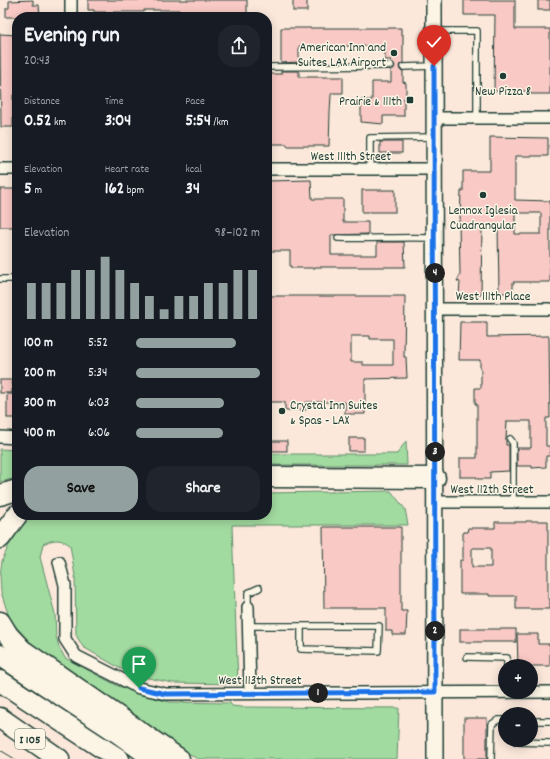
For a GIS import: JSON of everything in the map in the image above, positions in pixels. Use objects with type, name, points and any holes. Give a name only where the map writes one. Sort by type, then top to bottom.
[{"type":"highway","points":[[272,477],[435,478]]},
{"type":"highway","points":[[0,494],[12,491]]},
{"type":"highway","points":[[0,538],[13,520]]},
{"type":"highway","points":[[0,622],[8,635],[22,650],[179,759]]},
{"type":"highway","points":[[0,655],[154,759]]},
{"type":"highway","points":[[6,684],[119,759]]},
{"type":"highway","name":"I 105","points":[[0,718],[59,759]]},
{"type":"main road","points":[[434,0],[435,759]]},
{"type":"street","points":[[71,0],[71,12]]},
{"type":"street","points":[[435,118],[550,118]]},
{"type":"street","points":[[0,170],[12,169]]},
{"type":"street","name":"West 111th Street","points":[[272,169],[435,169]]},
{"type":"street","name":"West 111th Place","points":[[435,309],[550,309]]},
{"type":"street","points":[[0,437],[12,438]]},
{"type":"street","name":"West 112th Street","points":[[435,502],[550,502]]},
{"type":"street","name":"West 113th Street","points":[[59,562],[65,586],[65,639],[76,656],[139,688],[166,694],[550,692]]},
{"type":"street","points":[[248,606],[250,693]]},
{"type":"lane","points":[[434,31],[477,31],[477,118]]},
{"type":"lane","points":[[272,67],[391,66]]},
{"type":"lane","points":[[403,67],[434,66]]},
{"type":"lane","points":[[370,169],[370,138],[435,137]]},
{"type":"lane","points":[[338,238],[435,238]]},
{"type":"lane","points":[[0,279],[12,279]]},
{"type":"lane","points":[[510,439],[513,443],[513,502]]},
{"type":"lane","points":[[248,606],[248,593],[259,588]]},
{"type":"lane","points":[[248,626],[300,626],[379,626],[378,651],[300,649],[300,626]]},
{"type":"lane","points":[[467,657],[507,659]]},
{"type":"lane","points":[[491,759],[492,724],[498,720]]},
{"type":"lane","points":[[538,721],[550,721]]},
{"type":"lane","points":[[538,743],[550,743]]},
{"type":"green space","points":[[406,441],[407,465],[272,465],[272,454],[397,454]]},
{"type":"green space","points":[[0,449],[12,450],[12,479],[0,482]]},
{"type":"green space","points":[[391,491],[405,509],[408,525],[232,525],[238,684],[173,683],[134,675],[83,647],[76,635],[75,576],[70,545],[60,540],[47,542],[43,544],[40,557],[55,614],[56,636],[59,647],[65,658],[118,686],[169,702],[230,703],[232,706],[241,707],[399,708],[397,759],[197,759],[57,664],[30,642],[10,620],[1,592],[0,575],[2,561],[8,547],[23,525],[29,520],[272,520],[272,493]]},
{"type":"building","points":[[33,0],[33,5],[39,5],[40,12],[12,12],[12,17],[6,17],[6,8],[9,8],[9,1]]},
{"type":"building","points":[[88,0],[247,0],[247,12],[179,12],[179,10],[144,10],[144,12],[94,12],[94,10],[88,10]]},
{"type":"building","points":[[293,0],[307,0],[307,11],[293,11]]},
{"type":"building","points":[[464,0],[515,0],[515,29],[550,29],[550,94],[530,94],[530,91],[494,91],[495,15],[464,15]]},
{"type":"building","points":[[538,0],[550,0],[550,10],[538,10]]},
{"type":"building","name":"American Inn and Suites LAX Airport","points":[[281,28],[401,28],[401,34],[403,34],[403,63],[400,64],[399,67],[400,70],[403,71],[403,82],[406,83],[404,116],[383,116],[383,124],[361,122],[361,100],[372,100],[372,82],[391,82],[391,70],[395,66],[391,60],[385,60],[385,46],[299,46],[299,62],[281,63]]},
{"type":"building","points":[[0,34],[12,35],[12,127],[1,127]]},
{"type":"building","points":[[281,71],[299,71],[299,77],[343,77],[343,93],[332,93],[331,95],[329,146],[287,146],[287,144],[272,144],[272,74],[281,74]]},
{"type":"building","points":[[490,137],[548,138],[548,156],[515,156],[515,200],[550,201],[550,282],[513,282],[513,293],[499,293],[498,225],[482,225],[481,295],[459,295],[460,282],[457,281],[460,275],[459,220],[461,191],[463,191],[463,171],[490,171]],"holes":[[[515,213],[541,213],[541,234],[515,234]]]},
{"type":"building","points":[[380,142],[402,142],[402,153],[380,153]]},
{"type":"building","points":[[311,180],[312,199],[343,199],[343,222],[368,222],[368,234],[331,235],[331,255],[377,255],[377,242],[404,242],[405,267],[290,267],[290,251],[272,251],[272,181]]},
{"type":"building","points":[[0,189],[12,189],[12,227],[0,227]]},
{"type":"building","points":[[362,190],[395,190],[395,212],[362,212]]},
{"type":"building","points":[[272,296],[405,296],[404,357],[406,357],[407,378],[365,379],[365,414],[345,414],[345,402],[306,402],[306,410],[285,410],[285,402],[272,402]],"holes":[[[351,336],[370,336],[370,339],[393,339],[393,365],[363,365],[363,362],[351,362]]]},
{"type":"building","points":[[460,322],[487,322],[487,337],[549,336],[550,418],[546,418],[546,446],[550,446],[550,456],[546,456],[546,467],[532,468],[532,466],[517,466],[517,448],[531,448],[531,421],[507,421],[506,445],[509,445],[509,471],[490,472],[490,479],[460,477],[460,458],[477,458],[477,404],[475,404],[475,388],[481,388],[481,368],[480,360],[459,360]]},
{"type":"building","points":[[0,380],[12,380],[12,393],[0,393]]},
{"type":"building","points":[[7,394],[12,394],[12,418],[7,418]]},
{"type":"building","points":[[349,438],[364,438],[364,451],[349,451]]},
{"type":"building","points":[[272,441],[287,441],[287,451],[272,451]]},
{"type":"building","points":[[548,521],[548,599],[550,599],[550,609],[516,609],[516,596],[460,594],[460,560],[463,560],[463,532],[467,532],[468,528],[495,528],[495,522]],"holes":[[[472,548],[491,548],[491,567],[472,567]]]},
{"type":"building","points":[[323,527],[401,527],[401,611],[407,611],[406,635],[392,635],[392,631],[386,631],[386,608],[324,608]]},
{"type":"building","points":[[460,629],[516,629],[516,642],[460,642]]},
{"type":"building","points":[[517,634],[538,634],[538,644],[550,644],[550,666],[538,666],[538,659],[518,659]]},
{"type":"building","points":[[464,718],[487,718],[487,759],[464,759]]},
{"type":"tram line","points":[[0,750],[15,759]]},
{"type":"place","name":"American Inn and Suites LAX Airport","points":[[394,53]]},
{"type":"place","name":"New Pizza 8","points":[[503,76]]},
{"type":"place","name":"Prairie & 111th","points":[[410,100]]},
{"type":"place","name":"Lennox Iglesia Cuadrangular","points":[[483,195]]},
{"type":"place","name":"Crystal Inn Suites & Spas - LAX","points":[[282,411]]},
{"type":"route","points":[[139,688],[166,694],[435,692],[434,66]]}]
